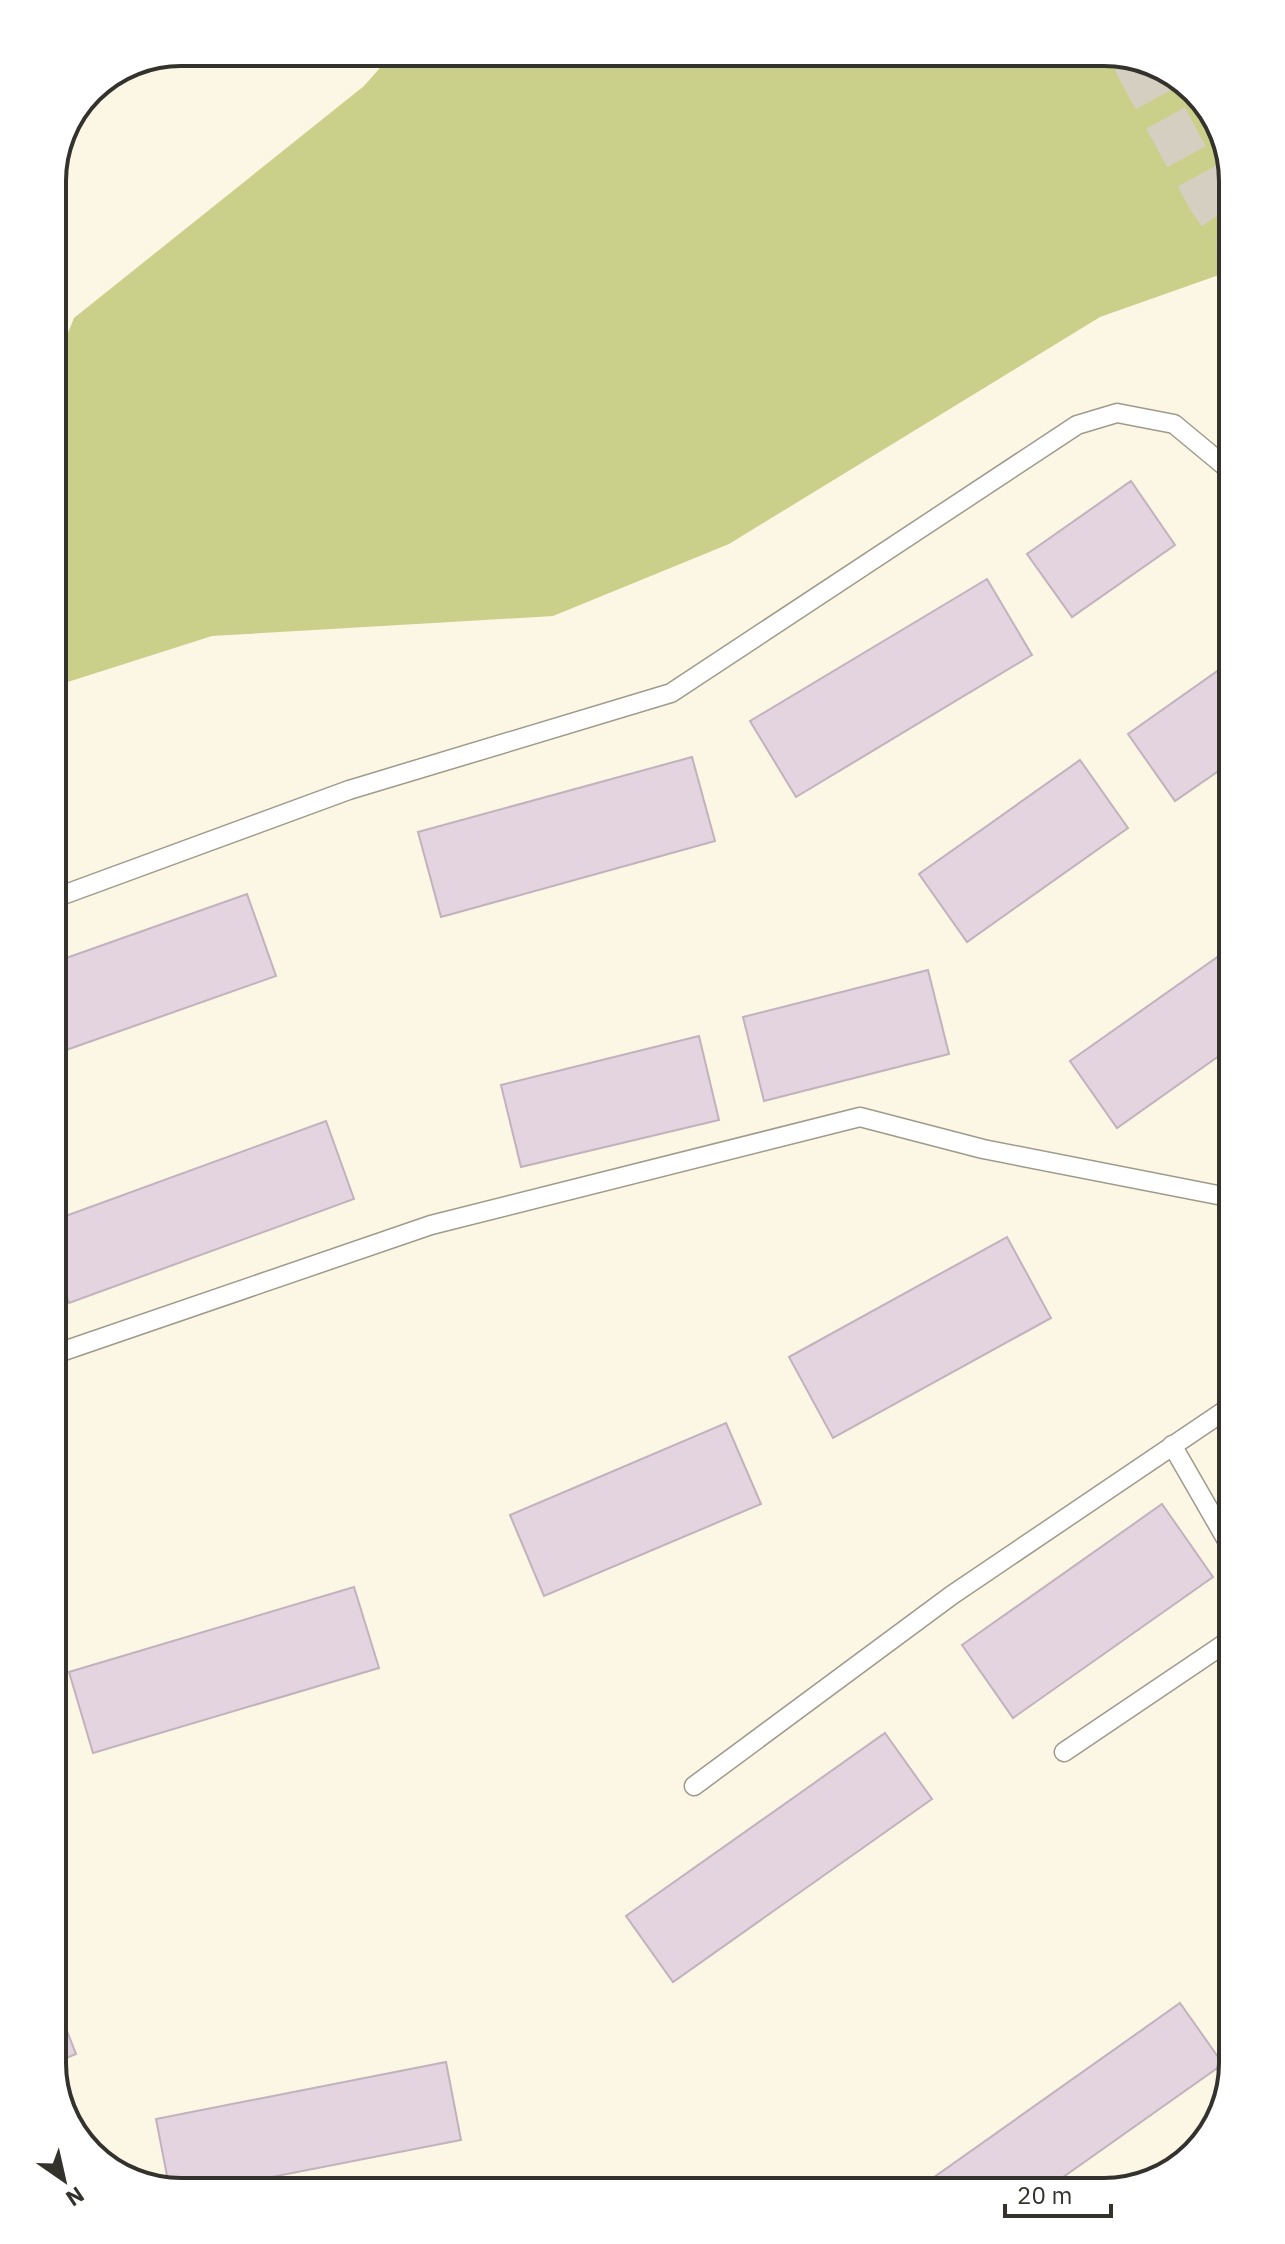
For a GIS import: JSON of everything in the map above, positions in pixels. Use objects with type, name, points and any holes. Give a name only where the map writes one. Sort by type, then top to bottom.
[{"type":"lane","points":[[66,894],[349,790],[671,693],[1077,425],[1117,413],[1174,424],[1219,461]]},
{"type":"lane","points":[[66,1350],[431,1225],[860,1117],[983,1149],[1219,1195]]},
{"type":"lane","points":[[694,1786],[952,1595],[1219,1414]]},
{"type":"lane","points":[[1172,1445],[1219,1527]]},
{"type":"lane","points":[[1064,1752],[1219,1647]]},
{"type":"green space","points":[[382,66],[1126,68],[1168,85],[1190,105],[1207,130],[1218,166],[1219,275],[1100,317],[729,544],[553,616],[212,636],[66,683],[66,338],[74,318],[364,86]]},
{"type":"building","points":[[1131,481],[1175,545],[1072,617],[1027,554]]},
{"type":"building","points":[[987,579],[1032,655],[796,797],[750,721]]},
{"type":"building","points":[[1219,670],[1219,771],[1175,801],[1128,734]]},
{"type":"building","points":[[692,757],[715,841],[441,917],[418,832]]},
{"type":"building","points":[[1080,760],[1128,828],[967,942],[919,874]]},
{"type":"building","points":[[247,894],[276,976],[66,1050],[66,958]]},
{"type":"building","points":[[1219,956],[1219,1056],[1117,1128],[1070,1061]]},
{"type":"building","points":[[928,970],[949,1054],[764,1101],[743,1017]]},
{"type":"building","points":[[699,1036],[719,1120],[521,1167],[501,1085]]},
{"type":"building","points":[[326,1121],[354,1199],[69,1303],[66,1295],[66,1216]]},
{"type":"building","points":[[1007,1237],[1051,1318],[833,1438],[789,1357]]},
{"type":"building","points":[[726,1423],[761,1504],[544,1596],[510,1515]]},
{"type":"building","points":[[1162,1504],[1213,1577],[1013,1718],[962,1645]]},
{"type":"building","points":[[354,1587],[379,1668],[93,1753],[69,1672]]},
{"type":"building","points":[[885,1733],[932,1799],[673,1982],[626,1916]]},
{"type":"building","points":[[1180,2003],[1219,2058],[1219,2067],[1062,2178],[933,2178]]},
{"type":"building","points":[[66,2029],[76,2054],[66,2058]]},
{"type":"building","points":[[446,2062],[461,2140],[267,2178],[174,2178],[167,2177],[156,2119]]},
{"type":"tunnel","points":[[1140,72],[1219,213]]}]
